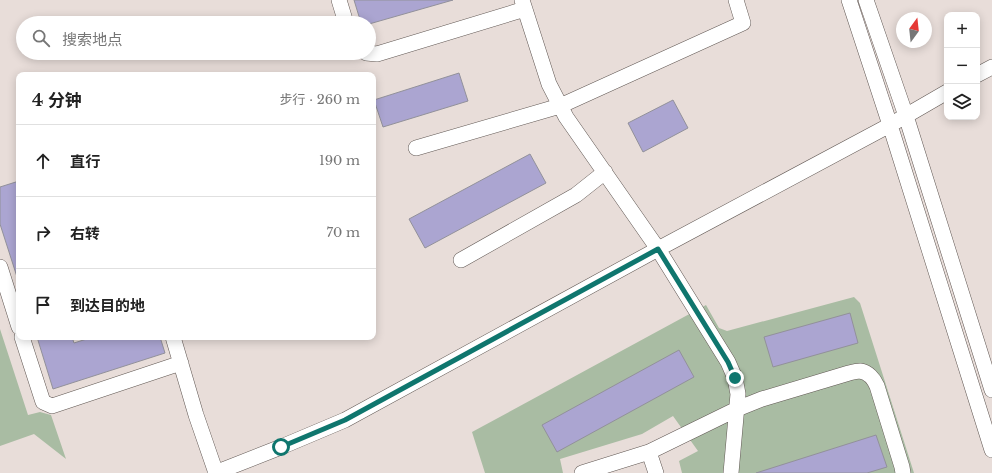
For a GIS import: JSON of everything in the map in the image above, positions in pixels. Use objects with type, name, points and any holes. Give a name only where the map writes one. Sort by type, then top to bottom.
[{"type":"street","points":[[339,0],[344,16]]},
{"type":"street","points":[[416,148],[560,106],[743,23],[736,0]]},
{"type":"street","points":[[850,0],[992,450]]},
{"type":"street","points":[[866,0],[906,116],[992,390]]},
{"type":"street","points":[[376,54],[523,5],[549,84],[566,117],[658,249],[728,362],[735,378],[738,394],[731,473]]},
{"type":"street","points":[[980,73],[992,67]]},
{"type":"street","points":[[174,340],[215,473],[345,420],[658,249],[906,116],[944,94]]},
{"type":"street","points":[[462,260],[576,195],[605,172]]},
{"type":"street","points":[[0,267],[16,318]]},
{"type":"street","points":[[23,340],[43,402],[52,406],[180,363]]},
{"type":"street","points":[[582,473],[649,452],[737,409],[762,399],[849,372],[859,371],[865,373],[873,379],[877,386],[903,473]]},
{"type":"street","points":[[649,452],[656,473]]},
{"type":"green space","points":[[854,297],[860,303],[914,473],[682,473],[679,461],[698,451],[673,416],[642,434],[560,459],[563,473],[485,473],[472,432],[706,305],[719,328],[727,331]]},
{"type":"green space","points":[[0,329],[28,415],[40,412],[51,415],[66,459],[34,434],[0,446]]},
{"type":"building","points":[[354,0],[453,0],[376,22],[376,16],[359,16]]},
{"type":"building","points":[[459,73],[468,101],[383,127],[376,106],[376,99]]},
{"type":"building","points":[[673,100],[688,128],[643,152],[628,123]]},
{"type":"building","points":[[530,154],[546,183],[425,248],[409,219]]},
{"type":"building","points":[[16,182],[16,274],[0,224],[0,187]]},
{"type":"building","points":[[850,313],[858,343],[773,367],[764,337]]},
{"type":"building","points":[[38,340],[73,340],[74,343],[84,340],[161,340],[165,353],[53,389]]},
{"type":"building","points":[[679,350],[694,377],[557,452],[542,425]]},
{"type":"building","points":[[876,435],[887,467],[867,473],[756,473]]},
{"type":"route","points":[[281,447],[345,420],[658,249],[728,362],[735,378]]}]
